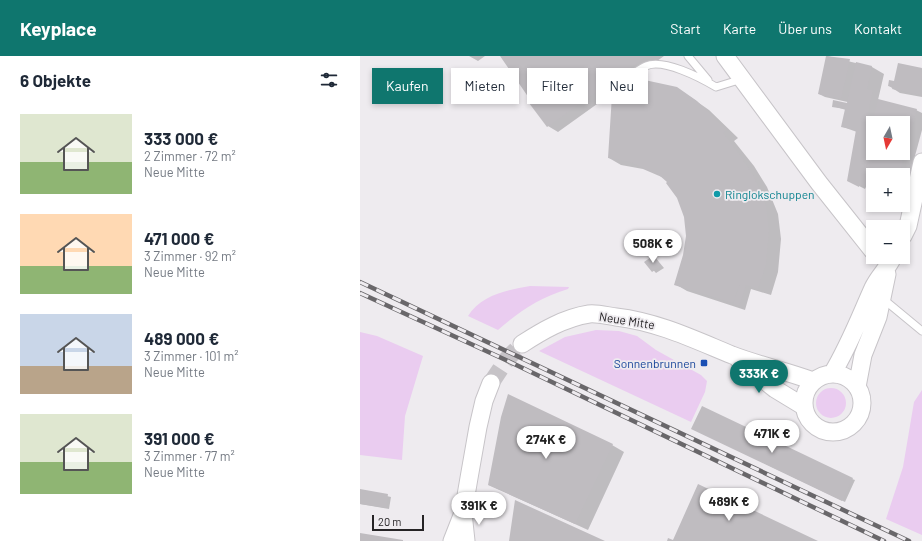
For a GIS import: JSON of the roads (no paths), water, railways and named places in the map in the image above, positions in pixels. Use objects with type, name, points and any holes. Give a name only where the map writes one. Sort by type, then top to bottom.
[{"type":"street","points":[[725,56],[819,183],[866,242]]},
{"type":"street","points":[[909,220],[922,162]]},
{"type":"street","points":[[857,387],[863,356],[878,317],[878,293],[885,264]]},
{"type":"street","points":[[832,374],[848,349],[878,293]]},
{"type":"street","name":"Neue Mitte","points":[[522,344],[543,330],[590,314],[635,319],[658,324],[733,355],[785,370],[813,381]]},
{"type":"street","name":"Neue Mitte","points":[[733,355],[775,389],[803,406],[809,420],[821,430],[836,432],[850,427],[860,416],[862,401],[857,387]]},
{"type":"street","points":[[803,406],[805,393],[813,381],[822,376],[832,374],[846,377],[857,387]]},
{"type":"street","points":[[466,541],[464,513],[478,428],[484,401],[491,383]]},
{"type":"street","points":[[452,541],[464,513]]},
{"type":"lane","points":[[688,56],[716,87]]},
{"type":"lane","points":[[642,68],[647,65],[668,66],[692,74],[716,87],[742,79]]},
{"type":"lane","points":[[878,293],[922,331]]},
{"type":"tunnel","points":[[491,383],[507,359],[522,344]]},
{"type":"railway","points":[[360,282],[909,541]]},
{"type":"railway","points":[[360,293],[508,361],[884,541]]},
{"type":"place","name":"Ringlokschuppen","points":[[717,194]]},
{"type":"place","name":"Sonnenbrunnen","points":[[704,363]]}]
